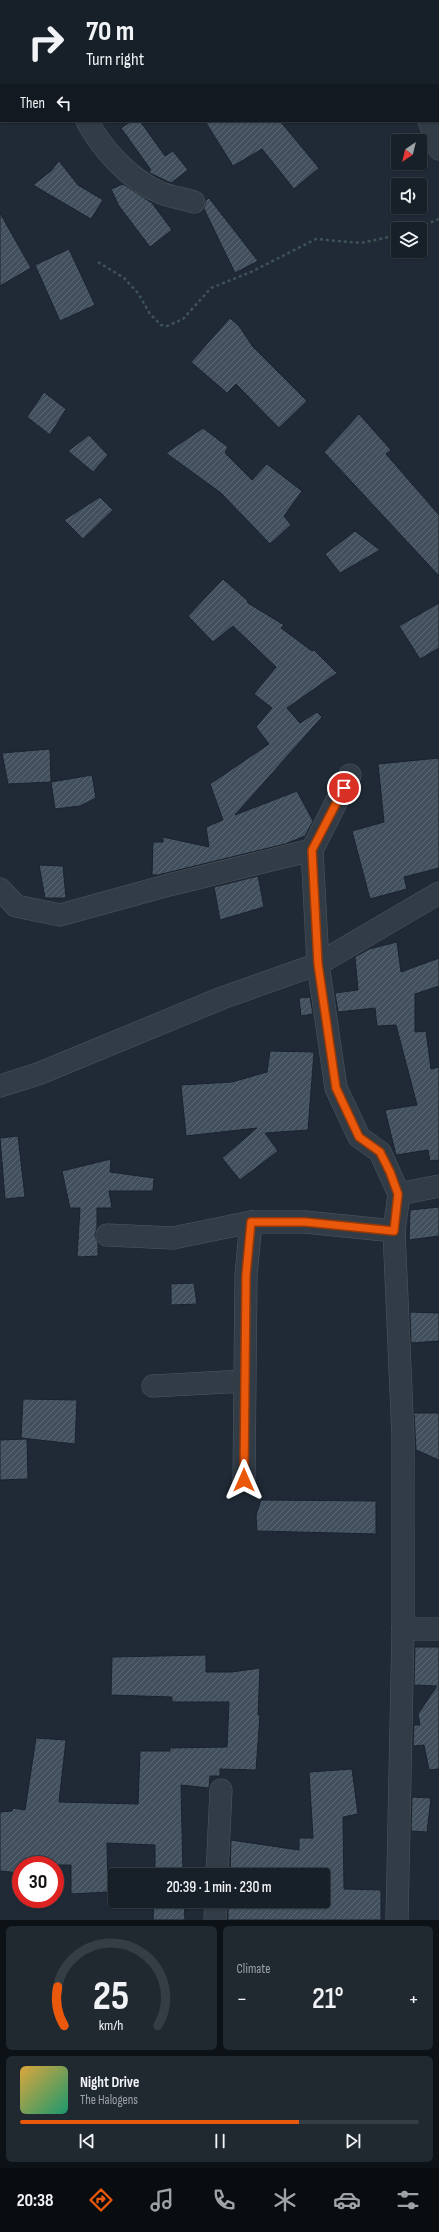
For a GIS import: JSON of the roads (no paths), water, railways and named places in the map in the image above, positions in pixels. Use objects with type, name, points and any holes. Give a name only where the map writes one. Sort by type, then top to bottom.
[{"type":"street","points":[[88,122],[96,138],[139,180],[159,192],[194,202]]},
{"type":"street","points":[[429,122],[439,149]]},
{"type":"street","points":[[350,775],[312,850],[318,964],[336,1088],[359,1137],[380,1152],[398,1194],[394,1231],[404,1437],[403,1629],[397,1920]]},
{"type":"street","points":[[0,889],[16,906],[60,915],[169,885],[312,850]]},
{"type":"street","points":[[0,1086],[38,1074],[222,998],[318,964],[439,893]]},
{"type":"street","points":[[398,1194],[439,1186]]},
{"type":"street","points":[[107,1235],[173,1238],[251,1222],[305,1222],[394,1231]]},
{"type":"street","points":[[244,1480],[246,1275],[251,1222]]},
{"type":"street","points":[[153,1386],[244,1381]]},
{"type":"street","points":[[403,1629],[439,1629]]},
{"type":"street","points":[[217,1868],[221,1790]]},
{"type":"street","points":[[215,1920],[216,1908]]}]
